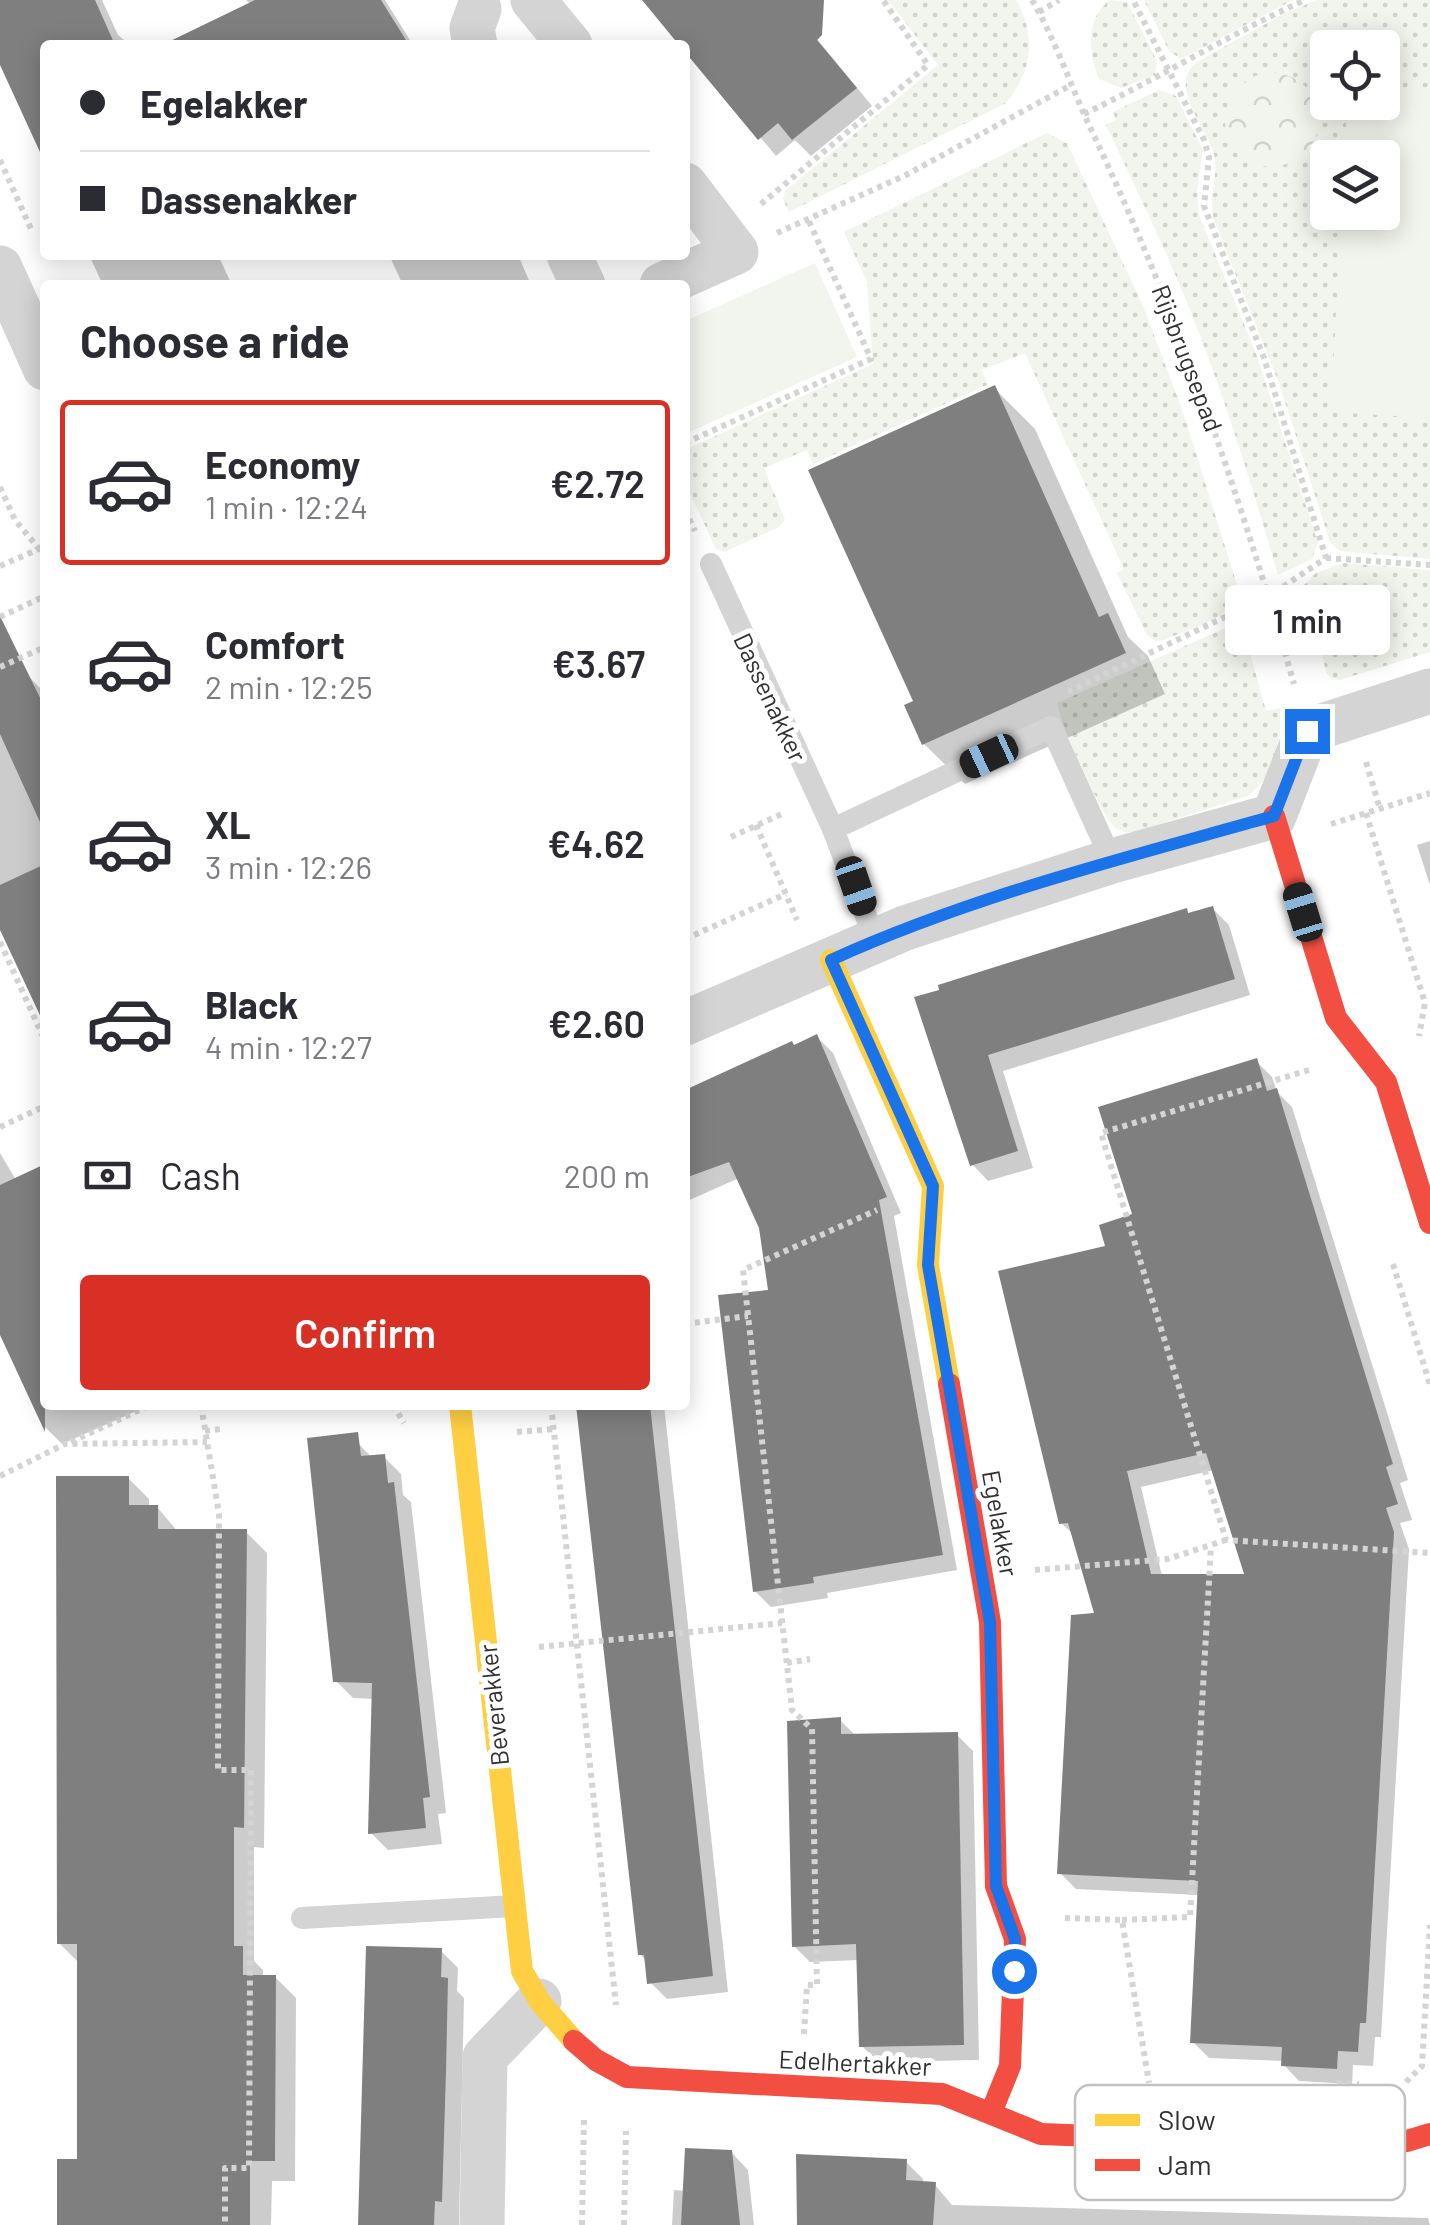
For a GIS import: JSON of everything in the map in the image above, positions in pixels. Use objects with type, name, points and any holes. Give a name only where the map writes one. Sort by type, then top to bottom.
[{"type":"street","points":[[534,0],[566,40]]},
{"type":"street","points":[[673,280],[736,252],[690,192]]},
{"type":"street","points":[[0,268],[40,357]]},
{"type":"street","points":[[1430,691],[1307,731],[1278,828],[1336,1018],[1386,1082],[1430,1222]]},
{"type":"street","points":[[690,1021],[875,940],[1112,861],[1278,828]]},
{"type":"street","name":"Egelakker","points":[[824,963],[933,1186],[928,1265],[991,1637],[996,1886],[1015,1939],[1010,2066],[991,2113]]},
{"type":"street","name":"Beverakker","points":[[461,1410],[522,1971],[539,2001],[586,2052],[604,2067],[627,2077]]},
{"type":"street","points":[[482,2225],[485,2057],[539,2001]]},
{"type":"street","name":"Edelhertakker","points":[[627,2077],[942,2094],[1041,2134],[1075,2135]]},
{"type":"street","name":"Edelhertakker","points":[[1405,2141],[1430,2134]]},
{"type":"lane","name":"Dassenakker","points":[[711,564],[832,830],[875,940]]},
{"type":"lane","points":[[832,830],[1051,727],[1112,861]]},
{"type":"lane","points":[[302,1918],[514,1906]]},
{"type":"path","points":[[736,252],[747,216],[928,65],[884,0]]},
{"type":"path","name":"Rijsbrugsepad","points":[[1032,0],[1175,320],[1219,440],[1307,731]]},
{"type":"path","points":[[1039,12],[1060,0]]},
{"type":"path","points":[[1133,0],[1204,140],[1209,157],[1204,206],[1264,358],[1326,558]]},
{"type":"path","points":[[1084,114],[1305,0]]},
{"type":"path","points":[[690,441],[871,359],[808,219],[906,175],[1071,85]]},
{"type":"path","points":[[0,487],[15,520],[40,549]]},
{"type":"path","points":[[0,566],[40,553]]},
{"type":"path","points":[[1051,727],[1050,701],[1269,596],[1326,558],[1430,565]]},
{"type":"path","points":[[0,617],[40,598]]},
{"type":"path","points":[[0,667],[40,648]]},
{"type":"path","points":[[1278,828],[1366,813],[1430,792]]},
{"type":"path","points":[[731,837],[818,798]]},
{"type":"path","points":[[1366,813],[1425,1003],[1419,1039]]},
{"type":"path","points":[[756,825],[786,894],[824,963]]},
{"type":"path","points":[[690,937],[786,894]]},
{"type":"path","points":[[0,942],[40,1030]]},
{"type":"path","points":[[1226,1540],[1101,1133],[1430,1033]]},
{"type":"path","points":[[0,1127],[40,1108]]},
{"type":"path","points":[[801,2087],[807,1986],[817,1986],[812,1729],[792,1710],[742,1270],[883,1208],[932,1202]]},
{"type":"path","points":[[690,1323],[748,1316]]},
{"type":"path","points":[[0,1476],[139,1410]]},
{"type":"path","points":[[202,1410],[219,1514],[218,1770],[251,1770],[249,2168],[225,2168],[225,2225]]},
{"type":"path","points":[[552,1410],[617,2012],[586,2052],[582,2225]]},
{"type":"path","points":[[205,1430],[221,1429]]},
{"type":"path","points":[[65,1444],[207,1442]]},
{"type":"path","points":[[982,1575],[1168,1559],[1226,1540],[1430,1554]]},
{"type":"path","points":[[1005,1916],[1122,1920],[1190,1916],[1210,1546]]},
{"type":"path","points":[[488,1653],[782,1623]]},
{"type":"path","points":[[787,1663],[810,1659]]},
{"type":"path","points":[[1122,1920],[1149,2085]]},
{"type":"path","points":[[1403,2084],[1422,2066],[1430,1925]]},
{"type":"path","points":[[624,2225],[627,2077]]},
{"type":"path","points":[[1335,2085],[1369,2084]]},
{"type":"green space","points":[[888,0],[1016,0],[1029,40],[1021,79],[1006,103],[789,212],[783,199],[785,191],[938,65]]},
{"type":"green space","points":[[1110,0],[1127,2],[1157,61],[1155,75],[1121,88],[1099,79],[1091,47],[1096,16]]},
{"type":"green space","points":[[1144,0],[1293,0],[1181,59],[1169,51]]},
{"type":"green space","points":[[1317,0],[1430,0],[1430,559],[1340,551],[1330,542],[1279,383],[1213,218],[1215,162],[1187,95],[1189,72],[1197,62],[1285,13]]},
{"type":"green space","points":[[1272,73],[1290,77],[1310,93],[1310,120],[1319,120],[1315,138],[1310,140],[1305,153],[1290,163],[1272,167],[1254,163],[1239,153],[1229,138],[1225,120],[1229,102],[1239,87],[1254,77]]},
{"type":"green space","points":[[1400,87],[1430,88],[1430,418],[1331,412],[1340,230],[1400,230],[1400,140],[1345,140],[1346,120],[1400,120]]},
{"type":"green space","points":[[1159,90],[1176,96],[1203,150],[1197,190],[1199,215],[1257,356],[1318,543],[1312,559],[1278,575],[1235,433],[1194,320],[1106,125],[1116,120],[1113,112]]},
{"type":"green space","points":[[1047,133],[1067,143],[1143,306],[1183,412],[1238,588],[1231,607],[1210,621],[1164,640],[1155,641],[1147,635],[1117,573],[1124,569],[1025,353],[982,370],[987,385],[813,464],[807,450],[764,468],[785,520],[779,527],[724,552],[716,549],[690,494],[690,448],[873,364],[867,282],[844,232]]},
{"type":"green space","points":[[815,263],[857,357],[690,432],[690,319]]},
{"type":"green space","points":[[1343,563],[1430,570],[1430,652],[1340,680],[1327,674],[1303,586],[1316,573]]},
{"type":"green space","points":[[1230,626],[1245,635],[1266,711],[1285,707],[1268,775],[1250,795],[1139,831],[1119,830],[1092,789],[1057,703]]},
{"type":"building","points":[[0,0],[95,0],[113,40],[40,40],[40,152],[0,65]]},
{"type":"building","points":[[255,0],[381,0],[406,40],[172,40]]},
{"type":"building","points":[[642,0],[824,0],[822,35],[817,40],[857,88],[792,140],[778,123],[758,140],[690,58],[690,40],[675,40]]},
{"type":"building","points":[[995,385],[1099,617],[1108,613],[1126,653],[922,745],[904,705],[913,701],[808,470]]},
{"type":"building","points":[[0,616],[40,698],[40,822],[0,734]]},
{"type":"building","points":[[40,866],[40,1015],[0,930],[0,885]]},
{"type":"building","points":[[1213,906],[1235,979],[988,1055],[1018,1151],[970,1166],[914,997],[939,990],[938,985],[1062,946],[1187,908],[1188,913]]},
{"type":"building","points":[[817,1034],[887,1197],[879,1200],[943,1555],[813,1577],[814,1583],[753,1592],[718,1295],[768,1290],[759,1228],[729,1162],[690,1176],[690,1088],[792,1041],[794,1045]]},
{"type":"building","points":[[1257,1058],[1267,1091],[1277,1088],[1393,1464],[1386,1467],[1398,1504],[1386,1508],[1394,1532],[1366,2023],[1360,2023],[1358,2052],[1338,2051],[1337,2069],[1281,2066],[1282,2047],[1190,2043],[1198,1881],[1057,1874],[1071,1615],[1094,1613],[1068,1523],[1059,1524],[998,1271],[1105,1246],[1099,1225],[1132,1214],[1098,1107]],"holes":[[[1206,1453],[1244,1574],[1151,1574],[1127,1471]]]},
{"type":"building","points":[[40,1166],[40,1410],[45,1410],[45,1432],[0,1335],[0,1185]]},
{"type":"building","points":[[577,1410],[651,1410],[713,1976],[647,1984],[644,1955],[638,1955]]},
{"type":"building","points":[[358,1432],[361,1456],[385,1454],[388,1483],[394,1482],[430,1797],[423,1798],[426,1828],[368,1834],[372,1683],[333,1682],[307,1438]]},
{"type":"building","points":[[56,1476],[129,1476],[129,1505],[158,1505],[158,1529],[247,1529],[244,1828],[234,1827],[234,1946],[243,1946],[243,1975],[276,1975],[275,2161],[250,2161],[250,2225],[57,2225],[57,2159],[77,2159],[77,1944],[57,1944]]},
{"type":"building","points":[[841,1717],[841,1734],[958,1732],[964,2045],[859,2047],[856,1944],[792,1947],[787,1721]]},
{"type":"building","points":[[366,1946],[442,1948],[441,1977],[448,1978],[446,2071],[442,2202],[435,2201],[434,2225],[358,2225]]},
{"type":"building","points":[[685,2148],[732,2150],[740,2225],[681,2225]]},
{"type":"building","points":[[796,2154],[907,2159],[906,2180],[936,2182],[933,2225],[797,2225]]},
{"type":"traffic: slow","points":[[831,960],[933,1186],[928,1265],[949,1384]]},
{"type":"traffic: slow","points":[[461,1410],[522,1971],[540,2002],[574,2041]]},
{"type":"traffic: jam","points":[[1274,816],[1336,1018],[1386,1082],[1430,1223]]},
{"type":"traffic: jam","points":[[949,1384],[990,1622],[996,1886],[1015,1939],[1010,2066],[991,2113]]},
{"type":"traffic: jam","points":[[574,2041],[596,2060],[627,2077],[942,2094],[1041,2134],[1075,2135]]},
{"type":"traffic: jam","points":[[1405,2141],[1430,2134]]},
{"type":"route","points":[[1014,1971],[1015,1939],[996,1886],[990,1622],[928,1265],[933,1186],[831,960],[905,928],[1112,861],[1274,816],[1307,731]]}]
